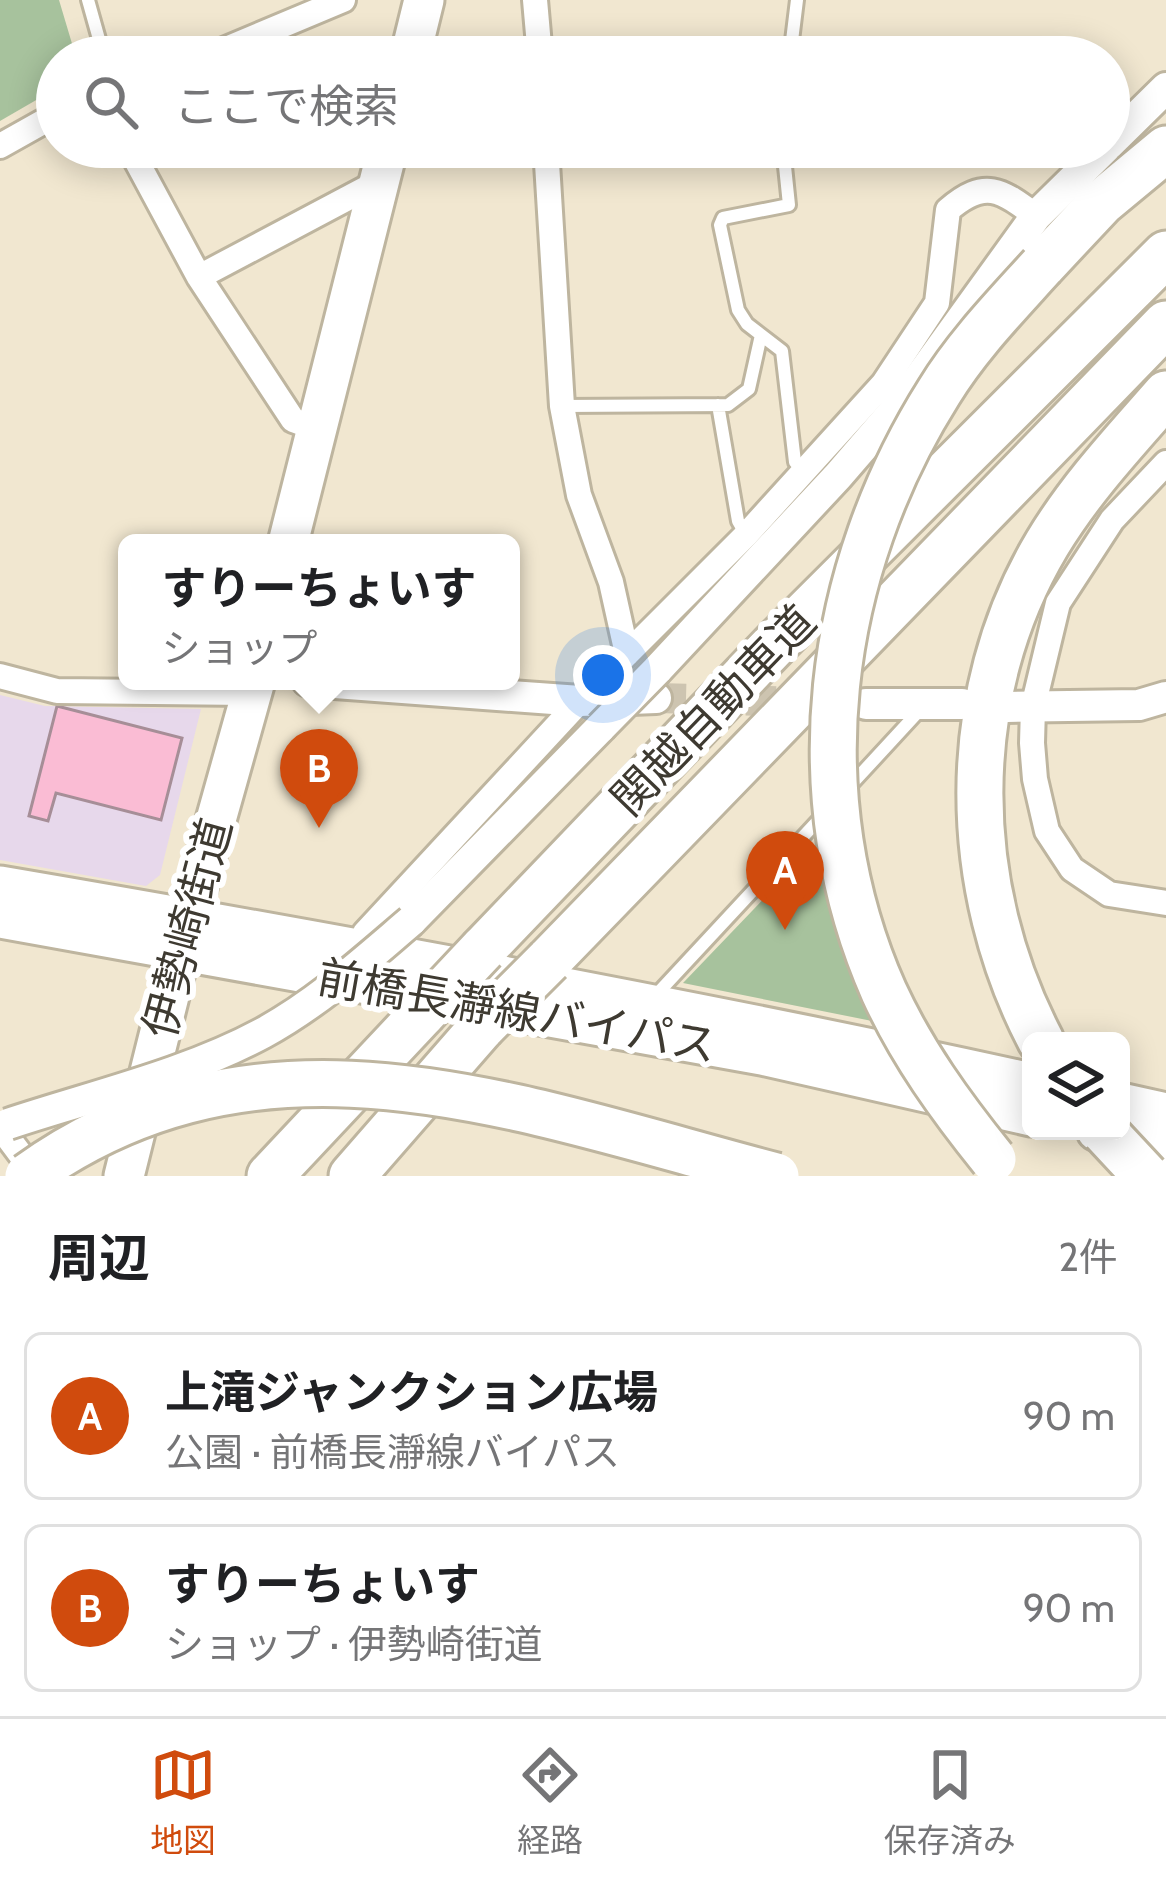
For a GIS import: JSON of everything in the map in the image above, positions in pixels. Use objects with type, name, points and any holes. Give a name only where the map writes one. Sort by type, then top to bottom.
[{"type":"highway","points":[[1002,1167],[958,1116],[916,1053],[884,991],[865,939],[842,846],[835,789],[835,676],[862,550],[884,494],[940,389],[1101,203],[1166,149]]},
{"type":"highway","name":"関越自動車道","points":[[270,1176],[779,640],[1166,254]]},
{"type":"highway","name":"関越自動車道","points":[[352,1176],[482,1027],[1166,324]]},
{"type":"highway","points":[[1037,1032],[1007,968],[984,873],[979,774],[990,695],[1006,630],[1046,544],[1110,458],[1166,394]]},
{"type":"highway","points":[[13,1144],[95,1135],[151,1109],[219,1092],[303,1081],[391,1086],[456,1096],[776,1176]]},
{"type":"highway","points":[[1109,1140],[1146,1176]]},
{"type":"main road","points":[[415,36],[424,0]]},
{"type":"main road","points":[[290,534],[383,168]]},
{"type":"main road","name":"伊勢崎街道","points":[[124,1176],[251,690]]},
{"type":"main road","name":"前橋長瀞線バイパス","points":[[0,886],[185,933],[1022,1114]]},
{"type":"main road","name":"前橋長瀞線バイパス","points":[[0,917],[185,933],[649,1003],[1022,1081]]},
{"type":"main road","points":[[1130,1105],[1166,1113]]},
{"type":"main road","points":[[1130,1138],[1166,1147]]},
{"type":"street","points":[[257,36],[344,0]]},
{"type":"street","points":[[535,0],[538,36]]},
{"type":"street","points":[[1130,124],[1166,88]]},
{"type":"street","points":[[0,146],[36,126]]},
{"type":"street","points":[[140,168],[199,277],[293,420],[315,428]]},
{"type":"street","points":[[199,277],[377,168]]},
{"type":"street","points":[[547,168],[562,406],[580,495],[611,582],[627,654]]},
{"type":"street","points":[[13,1144],[263,1033],[330,990],[411,921],[601,727],[656,684],[901,403],[1036,216],[1085,168]]},
{"type":"street","points":[[364,933],[580,701],[746,535],[884,383],[937,303],[948,210],[974,192],[990,190],[1006,193],[1036,216]]},
{"type":"street","points":[[1166,463],[1112,520],[1058,603],[1020,707],[1048,831],[1072,869],[1109,894],[1166,903]]},
{"type":"street","points":[[0,676],[58,691],[118,690]]},
{"type":"street","points":[[430,690],[580,701],[656,684]]},
{"type":"street","points":[[1020,707],[1139,704],[1166,697]]},
{"type":"street","points":[[866,704],[962,704]]},
{"type":"lane","points":[[88,0],[98,36]]},
{"type":"lane","points":[[793,36],[797,0]]},
{"type":"lane","points":[[785,168],[789,205],[723,218],[720,225],[738,310],[782,352],[795,462],[803,472]]},
{"type":"lane","points":[[562,406],[718,405],[742,398],[761,335]]},
{"type":"lane","points":[[718,405],[738,521],[746,535]]},
{"type":"lane","points":[[649,1003],[924,706]]},
{"type":"shaded area","points":[[0,695],[45,706],[201,709],[160,875],[146,886],[0,860]]},
{"type":"green space","points":[[0,0],[59,0],[70,36],[36,36],[36,100],[0,121]]},
{"type":"green space","points":[[818,842],[845,951],[872,1021],[683,983]]},
{"type":"building","points":[[57,706],[182,738],[161,820],[56,793],[48,821],[29,816]]},
{"type":"tunnel","points":[[656,698],[806,702]]},
{"type":"place","name":"すりーちょいす","points":[[319,828]]},
{"type":"place","name":"上滝ジャンクション広場","points":[[785,930]]}]
